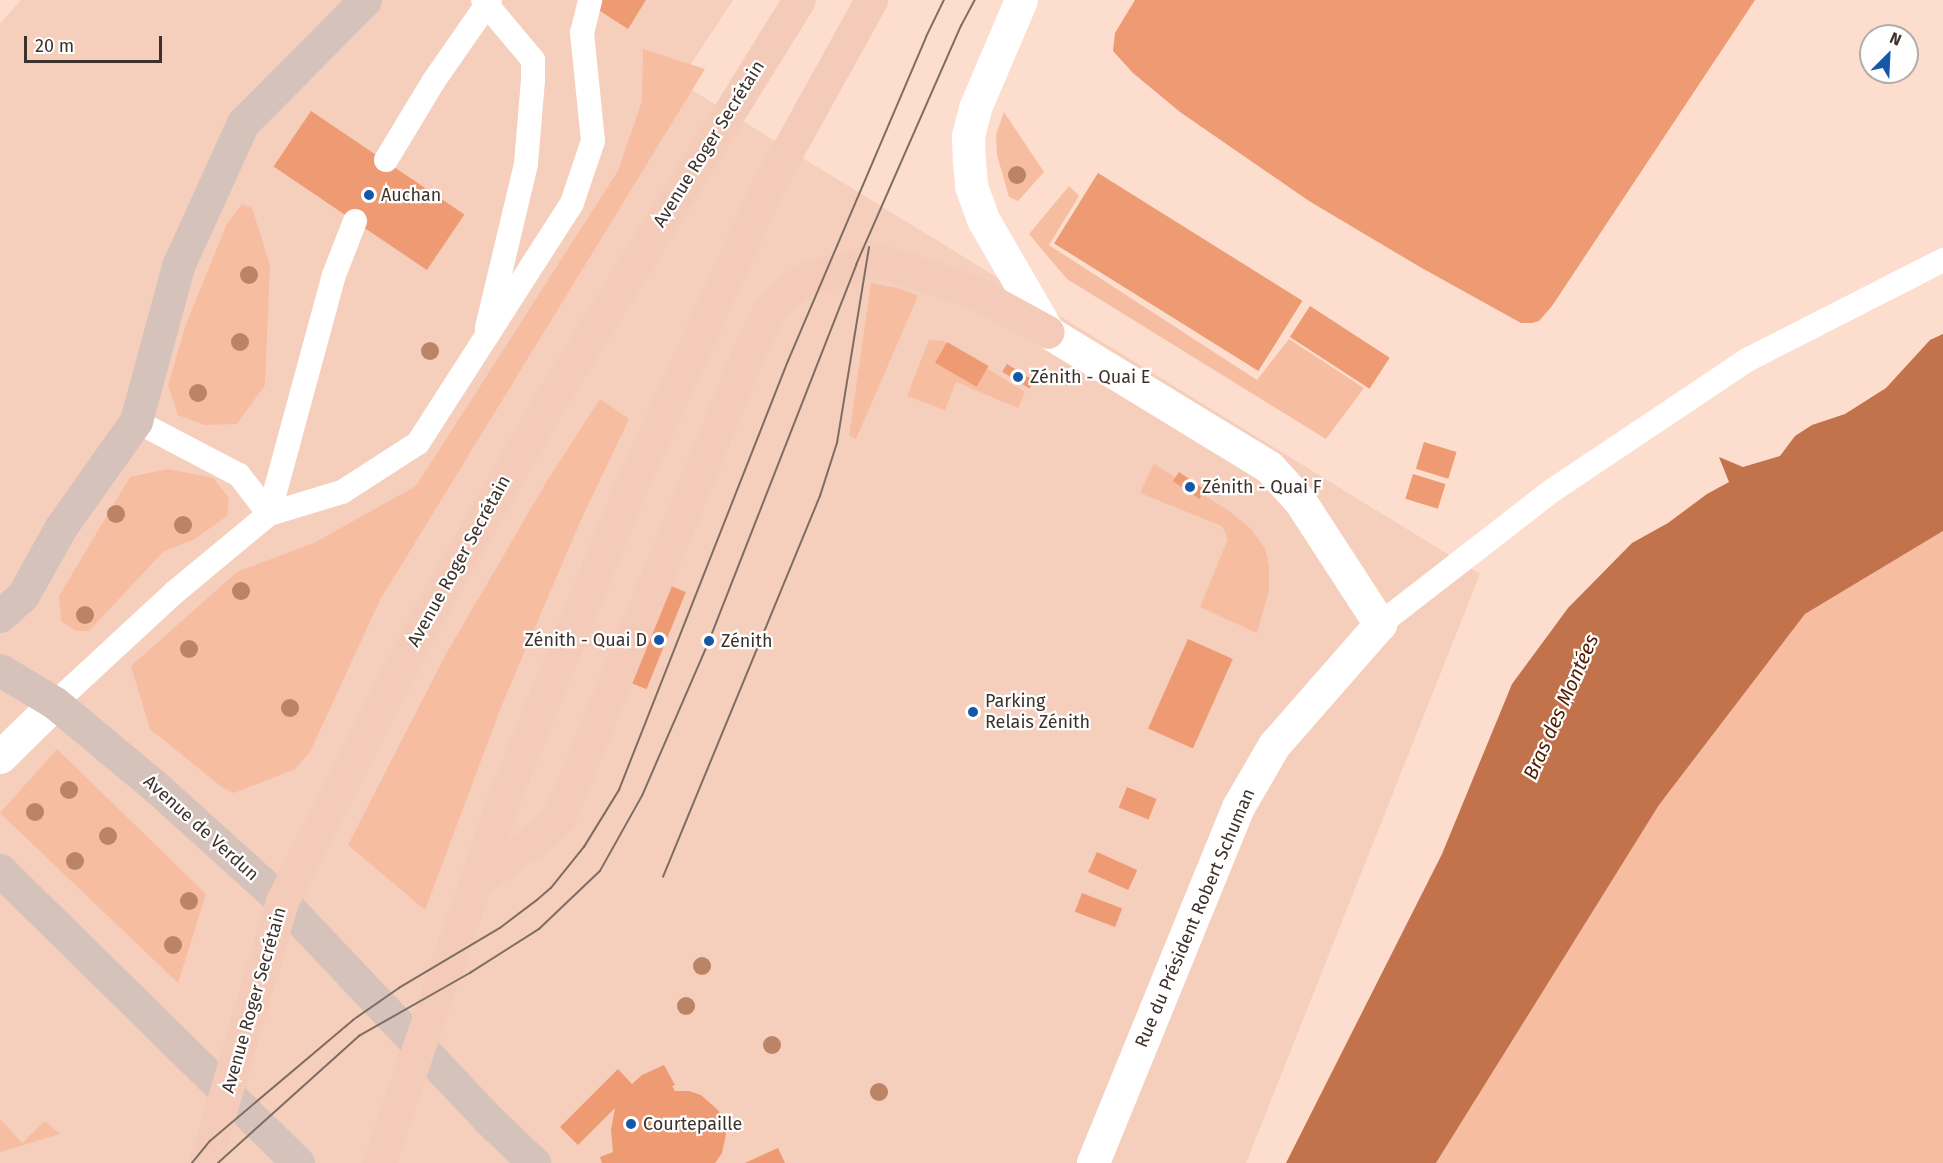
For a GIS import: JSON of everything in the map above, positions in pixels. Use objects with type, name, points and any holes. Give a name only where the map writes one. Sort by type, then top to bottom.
[{"type":"main road","name":"Avenue Roger Secrétain","points":[[206,1163],[282,901],[425,620],[543,413],[799,0]]},
{"type":"main road","points":[[379,1163],[503,801],[641,463],[768,186],[871,0]]},
{"type":"main road","points":[[476,881],[541,835],[559,818],[753,342],[771,308],[786,292],[806,279],[867,262],[889,263],[974,291],[1048,332]]},
{"type":"street","points":[[0,616],[23,595],[61,527],[136,421],[178,266],[243,123],[365,0]]},
{"type":"street","points":[[1021,0],[975,108],[968,137],[971,186],[984,221],[1048,332],[1269,466],[1300,501],[1380,624]]},
{"type":"street","name":"Rue du Président Robert Schuman","points":[[1093,1163],[1238,807],[1274,745],[1380,624]]},
{"type":"street","name":"Avenue de Verdun","points":[[0,670],[55,703],[157,788],[282,901],[534,1163]]},
{"type":"street","points":[[0,757],[55,703]]},
{"type":"street","points":[[0,870],[226,1095],[298,1163]]},
{"type":"lane","points":[[55,703],[175,592],[269,514],[342,492],[418,443],[572,203],[593,141],[582,33],[590,0]]},
{"type":"lane","points":[[386,160],[433,82],[487,1],[533,60],[533,80],[526,164],[483,345]]},
{"type":"lane","points":[[269,514],[334,275],[355,221]]},
{"type":"lane","points":[[1380,624],[1553,490],[1747,360],[1943,260]]},
{"type":"lane","points":[[136,421],[239,475],[269,514]]},
{"type":"shaded area","points":[[21,0],[733,0],[679,82],[1480,574],[1246,1163],[0,1163],[0,24]]},
{"type":"shaded area","points":[[643,49],[705,69],[380,600],[310,752],[295,769],[234,793],[223,788],[150,729],[131,666],[237,572],[314,543],[416,486],[618,171],[642,101]]},
{"type":"shaded area","points":[[1004,112],[1044,172],[1018,201],[1009,197],[997,155],[996,135]]},
{"type":"shaded area","points":[[1069,186],[1079,196],[1049,245],[1257,380],[1289,339],[1364,388],[1326,439],[1067,279],[1029,234]]},
{"type":"shaded area","points":[[242,204],[252,208],[270,265],[265,385],[237,424],[204,425],[178,415],[168,386],[186,324],[227,224]]},
{"type":"shaded area","points":[[871,283],[901,289],[918,296],[856,439],[849,436]]},
{"type":"shaded area","points":[[929,340],[943,341],[1025,392],[1018,408],[956,382],[945,410],[907,396]]},
{"type":"shaded area","points":[[600,399],[629,419],[580,522],[503,702],[425,910],[348,845],[446,654],[547,481]]},
{"type":"shaded area","points":[[1154,464],[1229,511],[1251,529],[1265,548],[1269,565],[1269,591],[1257,633],[1200,607],[1228,539],[1222,526],[1140,493]]},
{"type":"shaded area","points":[[168,469],[213,478],[229,498],[227,516],[195,539],[163,552],[89,631],[76,631],[61,621],[59,596],[130,477]]},
{"type":"shaded area","points":[[1943,531],[1943,1163],[1436,1163],[1659,805],[1805,614]]},
{"type":"shaded area","points":[[57,749],[206,894],[178,983],[0,813]]},
{"type":"shaded area","points":[[0,1119],[22,1143],[45,1121],[60,1134],[0,1152]]},
{"type":"water","name":"Bras des Montées","points":[[1943,334],[1943,531],[1805,614],[1659,805],[1436,1163],[1286,1163],[1442,854],[1512,684],[1568,608],[1632,543],[1668,523],[1707,494],[1729,482],[1719,457],[1743,467],[1780,456],[1795,436],[1812,425],[1845,414],[1886,388],[1930,340]]},
{"type":"building","points":[[583,0],[646,0],[628,29]]},
{"type":"building","points":[[1135,0],[1755,0],[1552,306],[1539,321],[1521,323],[1420,267],[1309,201],[1180,112],[1133,73],[1113,51],[1115,33]]},
{"type":"building","points":[[311,111],[464,214],[427,270],[274,167]]},
{"type":"building","points":[[1098,173],[1302,301],[1258,371],[1054,243]]},
{"type":"building","points":[[1310,306],[1390,358],[1370,389],[1290,337]]},
{"type":"building","points":[[947,342],[989,366],[977,387],[935,363]]},
{"type":"building","points":[[1007,364],[1034,381],[1029,389],[1002,372]]},
{"type":"building","points":[[1424,442],[1457,452],[1448,479],[1416,469]]},
{"type":"building","points":[[1179,472],[1206,490],[1199,499],[1173,481]]},
{"type":"building","points":[[1413,474],[1446,484],[1438,509],[1405,499]]},
{"type":"building","points":[[671,586],[686,592],[647,689],[632,683]]},
{"type":"building","points":[[1188,639],[1233,659],[1193,748],[1148,729]]},
{"type":"building","points":[[1127,787],[1157,799],[1148,819],[1119,807]]},
{"type":"building","points":[[1097,852],[1137,870],[1128,890],[1088,872]]},
{"type":"building","points":[[1082,893],[1122,908],[1115,927],[1075,912]]},
{"type":"building","points":[[664,1065],[675,1085],[672,1086],[675,1091],[689,1091],[701,1095],[719,1111],[726,1134],[722,1153],[715,1163],[602,1163],[600,1157],[613,1152],[611,1130],[615,1108],[578,1145],[560,1127],[618,1069],[632,1084],[642,1075]]},
{"type":"building","points":[[778,1148],[785,1163],[745,1163]]},
{"type":"tram line","points":[[192,1163],[210,1141],[353,1020],[399,988],[500,928],[537,900],[551,888],[584,847],[619,790],[788,361],[926,37],[944,0]]},
{"type":"tram line","points":[[218,1163],[359,1036],[470,973],[539,929],[600,871],[642,796],[709,641],[856,265],[961,26],[975,0]]},
{"type":"tram line","points":[[663,877],[820,496],[837,443],[869,248]]},
{"type":"place","name":"Auchan","points":[[369,195]]},
{"type":"place","name":"Zénith - Quai E","points":[[1018,377]]},
{"type":"place","name":"Zénith - Quai F","points":[[1190,487]]},
{"type":"place","name":"Zénith - Quai D","points":[[659,640]]},
{"type":"place","name":"Zénith","points":[[709,641]]},
{"type":"place","name":"Parking Relais Zénith","points":[[973,712]]},
{"type":"place","name":"Courtepaille","points":[[631,1124]]}]
